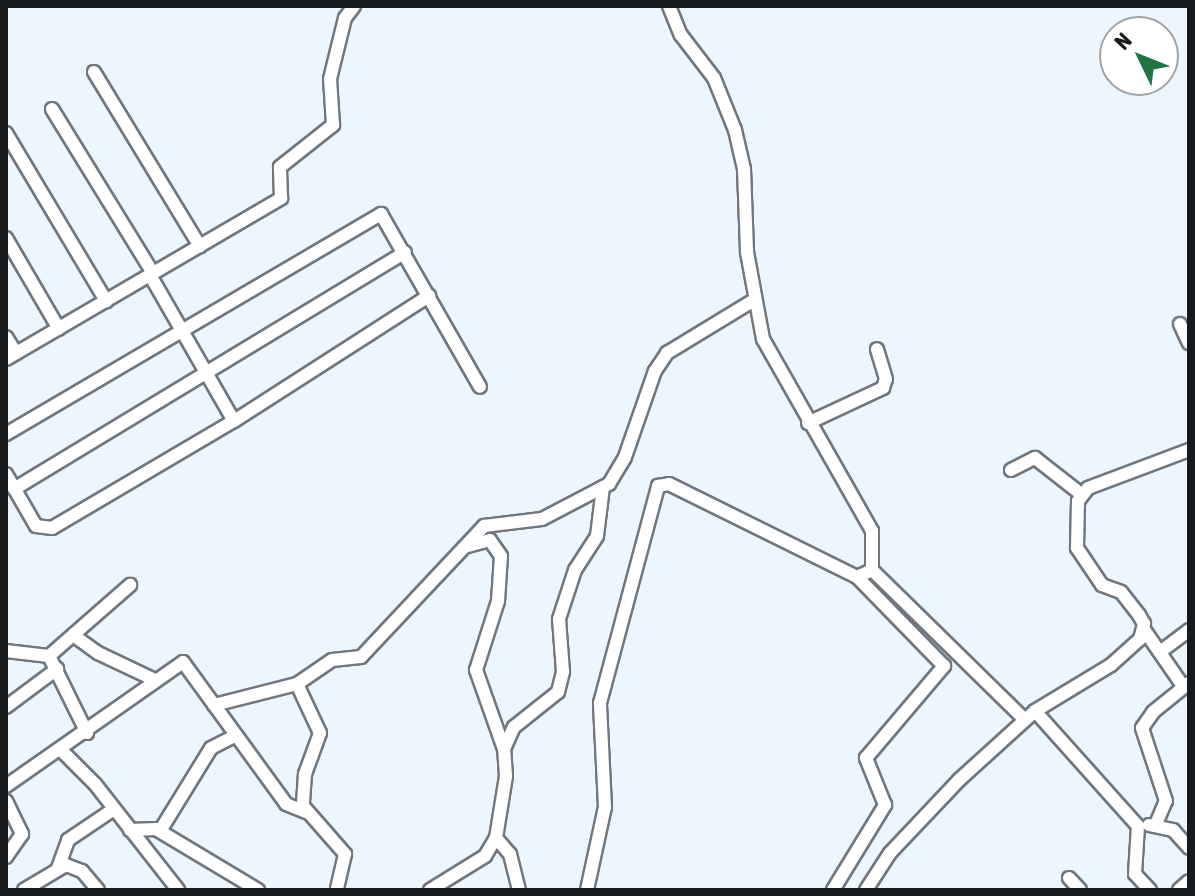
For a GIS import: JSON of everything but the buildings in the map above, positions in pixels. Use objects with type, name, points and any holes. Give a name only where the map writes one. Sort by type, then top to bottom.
[{"type":"street","points":[[6,337],[11,356],[276,202],[283,193],[280,167],[333,125],[330,79],[345,18],[354,6]]},
{"type":"street","points":[[669,6],[681,35],[714,78],[735,130],[744,169],[754,300],[763,339],[872,531],[872,570],[1025,720]]},
{"type":"street","points":[[94,72],[200,246]]},
{"type":"street","points":[[52,109],[152,274],[234,421]]},
{"type":"street","points":[[6,133],[106,301]]},
{"type":"street","points":[[6,434],[378,214],[385,215],[480,387]]},
{"type":"street","points":[[6,238],[59,329]]},
{"type":"street","points":[[14,489],[405,252]]},
{"type":"street","points":[[6,474],[36,526],[46,530],[234,421],[429,296]]},
{"type":"street","points":[[214,705],[297,684],[328,661],[361,657],[488,523],[542,519],[603,487],[625,457],[655,371],[667,353],[754,300]]},
{"type":"street","points":[[1180,324],[1189,343]]},
{"type":"street","points":[[808,423],[883,388],[886,379],[877,349]]},
{"type":"street","points":[[1081,494],[1189,450]]},
{"type":"street","points":[[1011,470],[1035,458],[1081,494]]},
{"type":"street","points":[[587,890],[605,807],[600,703],[658,486],[669,484],[857,577],[944,666],[866,758],[885,805],[833,890]]},
{"type":"street","points":[[504,749],[514,727],[558,692],[563,672],[559,619],[573,572],[597,536],[603,487]]},
{"type":"street","points":[[1081,494],[1077,548],[1102,585],[1121,592],[1145,631],[1186,685],[1146,720],[1141,735],[1166,801],[1156,824]]},
{"type":"street","points":[[430,890],[478,865],[496,838],[506,776],[504,749],[476,670],[498,601],[501,556],[490,540],[468,546]]},
{"type":"street","points":[[857,577],[872,570]]},
{"type":"street","points":[[6,651],[49,656],[130,585]]},
{"type":"street","points":[[1160,652],[1189,630]]},
{"type":"street","points":[[866,890],[890,853],[1025,720],[1111,665],[1145,631]]},
{"type":"street","points":[[73,635],[98,653],[153,679]]},
{"type":"street","points":[[49,656],[87,733]]},
{"type":"street","points":[[6,786],[87,733],[153,679],[178,663],[187,663],[235,736],[286,804],[306,812],[345,854],[333,890]]},
{"type":"street","points":[[6,707],[57,669]]},
{"type":"street","points":[[297,684],[320,733],[305,774],[306,812]]},
{"type":"street","points":[[1035,711],[1138,826],[1135,874],[1150,890]]},
{"type":"street","points":[[160,831],[211,748],[235,736]]},
{"type":"street","points":[[61,750],[114,809],[178,890]]},
{"type":"street","points":[[6,801],[22,834],[6,857]]},
{"type":"street","points":[[58,868],[68,840],[114,809]]},
{"type":"street","points":[[1138,826],[1156,824],[1173,830],[1189,848]]},
{"type":"street","points":[[130,830],[160,831],[258,890]]},
{"type":"street","points":[[496,838],[510,854],[519,890]]},
{"type":"street","points":[[24,890],[58,868],[76,867],[98,890]]},
{"type":"street","points":[[1069,878],[1080,890]]},
{"type":"street","points":[[1179,890],[1189,881]]}]
